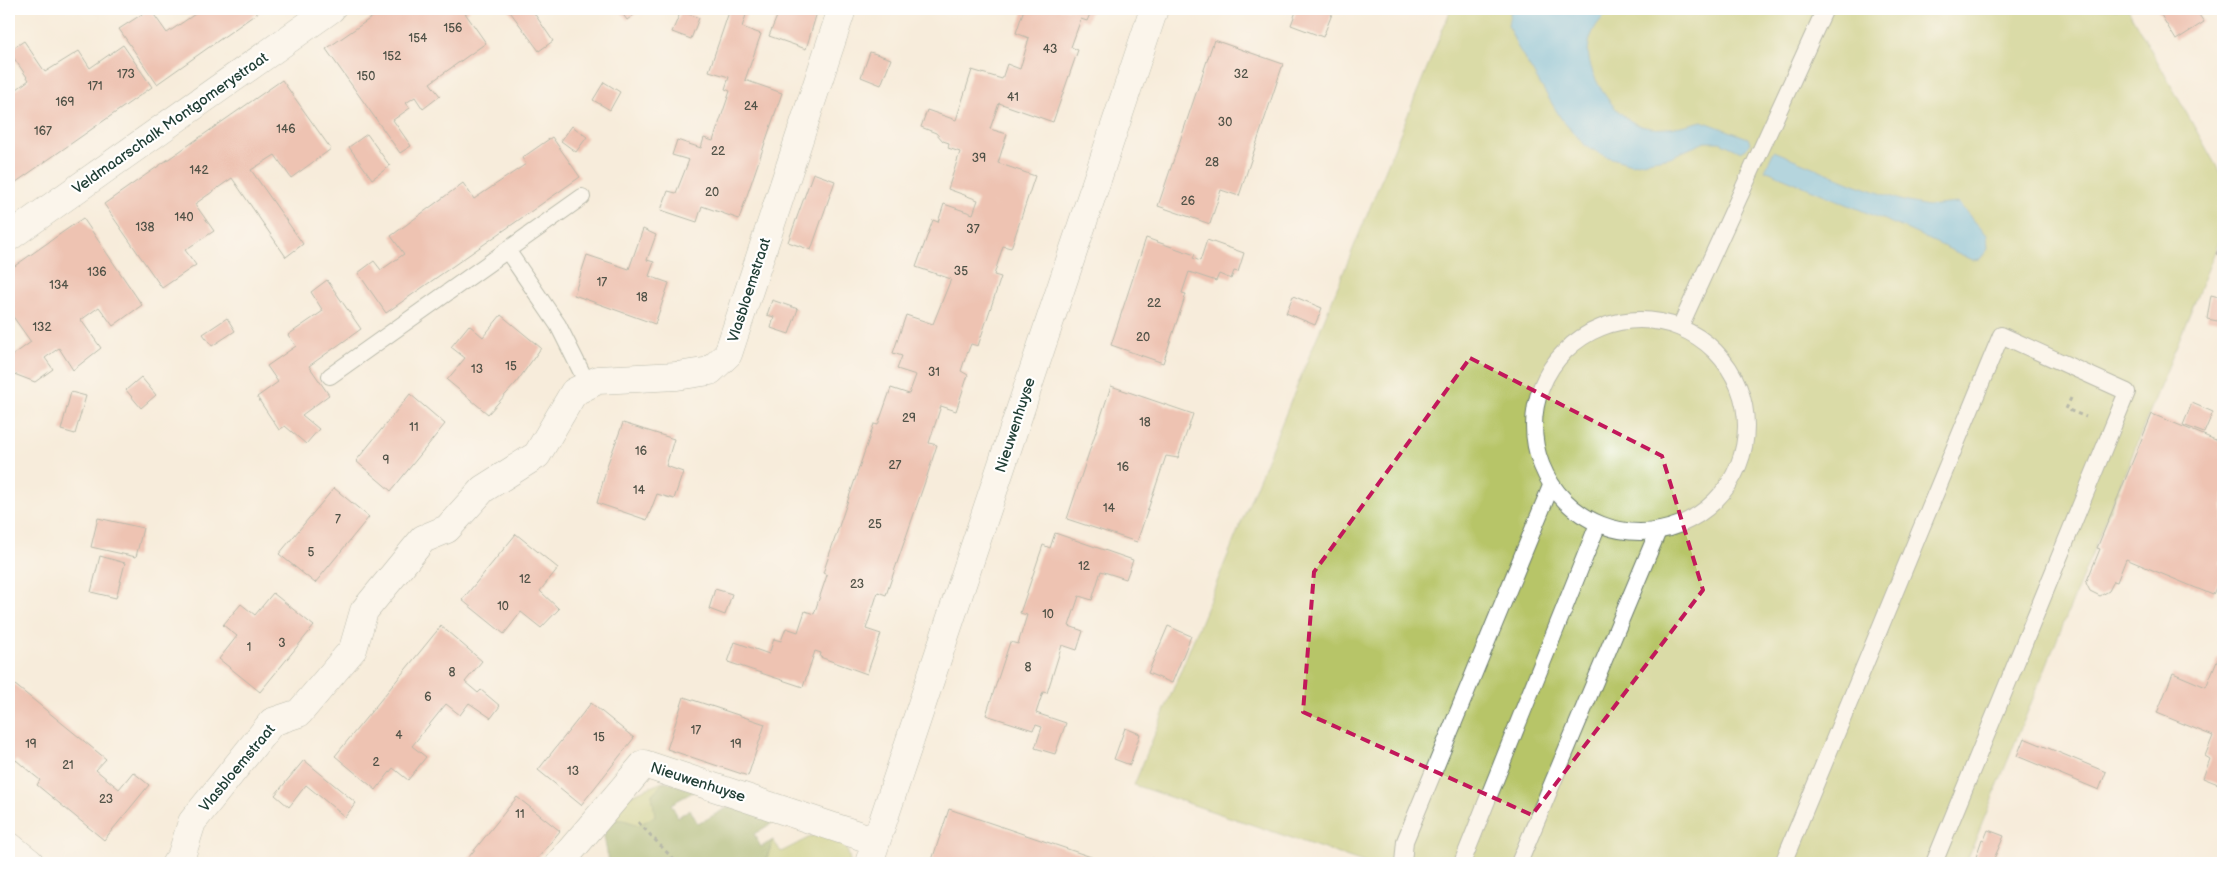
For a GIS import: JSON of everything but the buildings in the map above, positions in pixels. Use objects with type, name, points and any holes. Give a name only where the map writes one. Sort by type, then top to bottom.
[{"type":"street","name":"Veldmaarschalk Montgomerystraat","points":[[9,237],[332,9]]},
{"type":"street","name":"Vlasbloemstraat","points":[[176,863],[181,857],[192,822],[272,722],[299,713],[353,649],[364,611],[423,539],[447,529],[483,488],[537,455],[574,392],[598,380],[677,376],[710,371],[728,354],[842,9]]},
{"type":"street","name":"Nieuwenhuyse","points":[[560,863],[644,764],[872,852],[1154,9]]},
{"type":"street","points":[[9,846],[30,863]]},
{"type":"lane","points":[[1680,328],[1825,9]]},
{"type":"lane","points":[[330,376],[582,197]]},
{"type":"lane","points":[[508,250],[558,324],[588,385]]},
{"type":"lane","points":[[1621,321],[1656,321],[1680,328],[1704,341],[1728,366],[1742,398],[1746,433],[1743,451],[1730,483],[1718,497],[1691,519],[1658,532],[1623,531],[1598,524],[1575,511],[1551,486],[1537,453],[1534,418],[1542,384],[1560,355],[1588,333],[1621,321]]},
{"type":"lane","points":[[1783,863],[2001,335],[2127,392],[1934,863]]},
{"type":"lane","points":[[1403,863],[1404,841],[1551,486]]},
{"type":"lane","points":[[1462,863],[1598,524]]},
{"type":"lane","points":[[1519,863],[1658,532]]},
{"type":"path","points":[[2082,372],[2066,409],[2112,428]]},
{"type":"path","points":[[615,798],[677,863]]},
{"type":"highlighted area","points":[[1470,358],[1662,456],[1703,590],[1532,815],[1303,712],[1314,572]]},
{"type":"green space","points":[[1451,9],[2128,9],[2223,178],[2223,232],[1966,863],[1366,863],[1134,785]]},
{"type":"green space","points":[[665,781],[652,794],[656,816],[639,825],[623,820],[608,820],[626,797]]},
{"type":"green space","points":[[665,781],[695,791],[671,804],[678,817],[690,809],[698,824],[730,806],[779,819],[754,834],[761,847],[773,840],[765,863],[609,863],[602,826],[608,820],[623,820],[639,825],[655,816],[652,794]]},
{"type":"green space","points":[[818,833],[844,846],[850,863],[765,863],[773,840],[781,852]]},
{"type":"water","points":[[1511,9],[1613,9],[1595,28],[1590,38],[1588,54],[1591,67],[1603,92],[1621,113],[1631,121],[1649,128],[1672,128],[1702,121],[1748,138],[1750,143],[1741,152],[1720,142],[1705,142],[1670,157],[1631,164],[1605,156],[1586,146],[1562,120],[1517,46],[1508,25]]},
{"type":"water","points":[[1774,151],[1854,184],[1903,201],[1928,206],[1958,203],[1987,235],[1988,249],[1980,259],[1973,260],[1906,229],[1765,170]]}]
